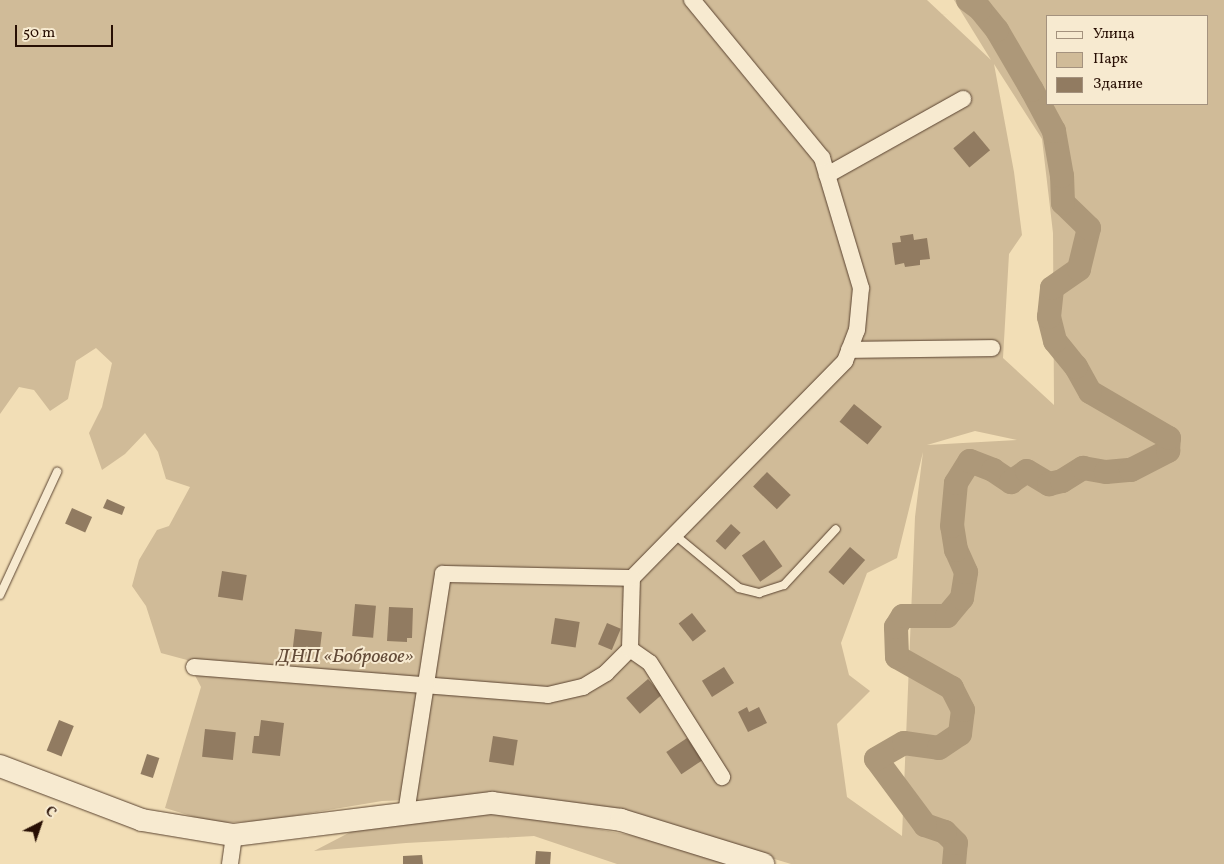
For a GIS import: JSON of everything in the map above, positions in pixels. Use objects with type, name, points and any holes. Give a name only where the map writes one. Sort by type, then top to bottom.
[{"type":"main road","points":[[0,766],[142,820],[234,835],[492,803],[621,820],[763,864]]},
{"type":"street","points":[[194,667],[427,687],[548,695],[583,687],[606,673],[630,648],[632,578],[845,361],[856,330],[861,288],[822,158],[692,0]]},
{"type":"street","points":[[827,176],[962,99]]},
{"type":"street","points":[[849,350],[992,348]]},
{"type":"street","points":[[406,813],[443,574],[632,578]]},
{"type":"street","points":[[630,648],[650,663],[722,777]]},
{"type":"street","points":[[230,864],[234,835]]},
{"type":"lane","points":[[0,595],[57,472]]},
{"type":"lane","points":[[675,535],[739,588],[759,593],[784,585],[836,529]]},
{"type":"green space","name":"ДНП «Бобровое»","points":[[0,0],[927,0],[991,60],[954,0],[1224,0],[1224,864],[791,864],[618,812],[494,797],[382,801],[263,821],[214,823],[165,808],[201,687],[187,660],[161,653],[146,606],[132,586],[139,560],[157,530],[169,526],[190,487],[166,479],[158,452],[145,433],[125,454],[102,470],[89,433],[102,407],[112,363],[96,348],[76,361],[68,399],[50,411],[34,390],[19,387],[0,414]],"holes":[[[994,64],[1042,139],[1053,233],[1054,405],[1003,358],[1009,254],[1022,235],[1014,172]],[[975,431],[1017,440],[927,445]],[[923,452],[915,517],[902,836],[847,797],[837,724],[870,691],[849,675],[841,643],[867,573],[897,558]]]},
{"type":"green space","points":[[494,810],[657,840],[730,864],[617,864],[534,836],[406,843],[314,851],[364,825]]},
{"type":"building","points":[[974,131],[990,150],[969,168],[953,148]]},
{"type":"building","points":[[913,234],[914,240],[927,238],[930,259],[920,260],[920,265],[905,267],[904,263],[895,265],[892,243],[901,242],[900,236]]},
{"type":"building","points":[[854,404],[882,427],[868,445],[840,422]]},
{"type":"building","points":[[767,472],[791,495],[777,509],[753,486]]},
{"type":"building","points":[[107,499],[125,507],[122,515],[103,508]]},
{"type":"building","points":[[72,508],[92,517],[85,532],[65,524]]},
{"type":"building","points":[[731,524],[741,533],[725,550],[716,541]]},
{"type":"building","points":[[764,540],[782,566],[760,582],[742,555]]},
{"type":"building","points":[[850,547],[865,560],[843,585],[828,572]]},
{"type":"building","points":[[222,571],[247,575],[243,601],[218,597]]},
{"type":"building","points":[[355,604],[376,606],[373,638],[352,636]]},
{"type":"building","points":[[389,607],[413,608],[412,638],[407,638],[407,642],[387,641]]},
{"type":"building","points":[[692,613],[706,631],[693,642],[679,623]]},
{"type":"building","points":[[555,618],[580,622],[576,648],[551,644]]},
{"type":"building","points":[[607,623],[621,629],[612,650],[598,644]]},
{"type":"building","points":[[295,629],[322,632],[320,649],[313,648],[312,657],[292,655]]},
{"type":"building","points":[[724,667],[734,683],[712,697],[702,681]]},
{"type":"building","points":[[648,679],[662,695],[640,714],[626,698]]},
{"type":"building","points":[[747,707],[749,712],[759,707],[767,723],[748,732],[738,712]]},
{"type":"building","points":[[59,720],[74,726],[61,757],[47,751]]},
{"type":"building","points":[[261,720],[284,723],[280,756],[252,753],[254,736],[259,736]]},
{"type":"building","points":[[205,729],[236,732],[233,760],[202,757]]},
{"type":"building","points":[[493,736],[518,740],[514,766],[489,762]]},
{"type":"building","points":[[687,738],[702,760],[681,774],[666,752]]},
{"type":"building","points":[[147,754],[159,758],[153,778],[141,774]]},
{"type":"building","points":[[536,851],[551,852],[550,864],[535,864]]},
{"type":"building","points":[[422,855],[423,864],[403,864],[403,856]]},
{"type":"waterway","points":[[954,864],[956,843],[945,832],[925,825],[876,759],[904,743],[939,748],[960,734],[963,710],[952,688],[897,657],[896,627],[903,616],[947,616],[962,598],[966,572],[956,550],[952,526],[956,483],[970,461],[993,470],[1011,482],[1027,471],[1049,484],[1062,481],[1083,468],[1106,472],[1131,470],[1168,451],[1169,438],[1090,392],[1076,367],[1055,341],[1049,317],[1052,288],[1079,269],[1089,228],[1063,203],[1062,176],[1054,131],[997,30],[980,9],[968,0]]}]
